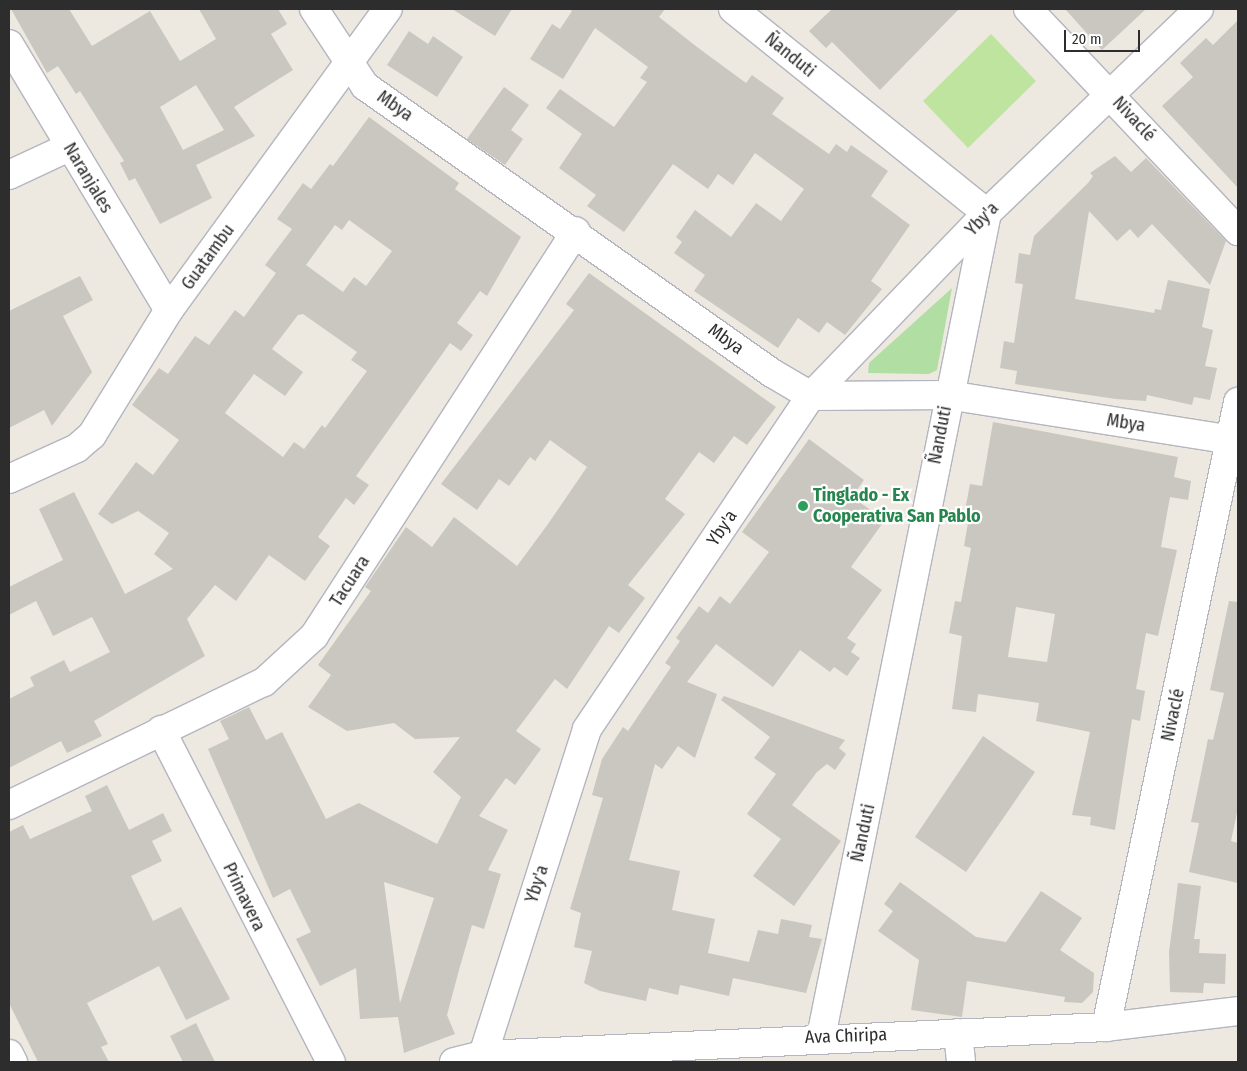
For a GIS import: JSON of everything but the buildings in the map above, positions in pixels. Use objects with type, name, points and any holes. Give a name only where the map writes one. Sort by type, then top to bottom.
[{"type":"street","name":"Mbya","points":[[314,9],[349,65],[365,86],[576,231],[772,373],[812,396],[948,395],[1235,440]]},
{"type":"street","name":"Guatambu","points":[[9,479],[77,448],[92,435],[169,310],[388,9]]},
{"type":"street","name":"Ñanduti","points":[[733,9],[987,213],[948,395],[821,1036]]},
{"type":"street","name":"Nivaclé","points":[[1028,9],[1238,231]]},
{"type":"street","name":"Yby'a","points":[[483,1055],[587,729],[812,396],[987,213],[1109,93],[1199,9]]},
{"type":"street","name":"Naranjales","points":[[9,44],[69,147],[169,310]]},
{"type":"street","points":[[9,175],[69,147]]},
{"type":"street","name":"Tacuara","points":[[9,805],[161,730],[264,682],[314,636],[576,231]]},
{"type":"street","name":"Nivaclé","points":[[1106,1027],[1235,440],[1238,402]]},
{"type":"street","name":"Primavera","points":[[161,730],[331,1062]]},
{"type":"street","name":"Ava Chiripa","points":[[454,1062],[483,1055],[821,1036],[1106,1027],[1238,1011]]},
{"type":"street","points":[[958,1033],[961,1062]]},
{"type":"street","points":[[9,1054],[13,1062]]},
{"type":"green space","points":[[991,34],[1036,81],[968,148],[923,101]]},
{"type":"green space","points":[[952,288],[937,370],[929,374],[868,373],[869,363]]},
{"type":"place","name":"Tinglado - Ex Cooperativa San Pablo","points":[[803,506]]}]
